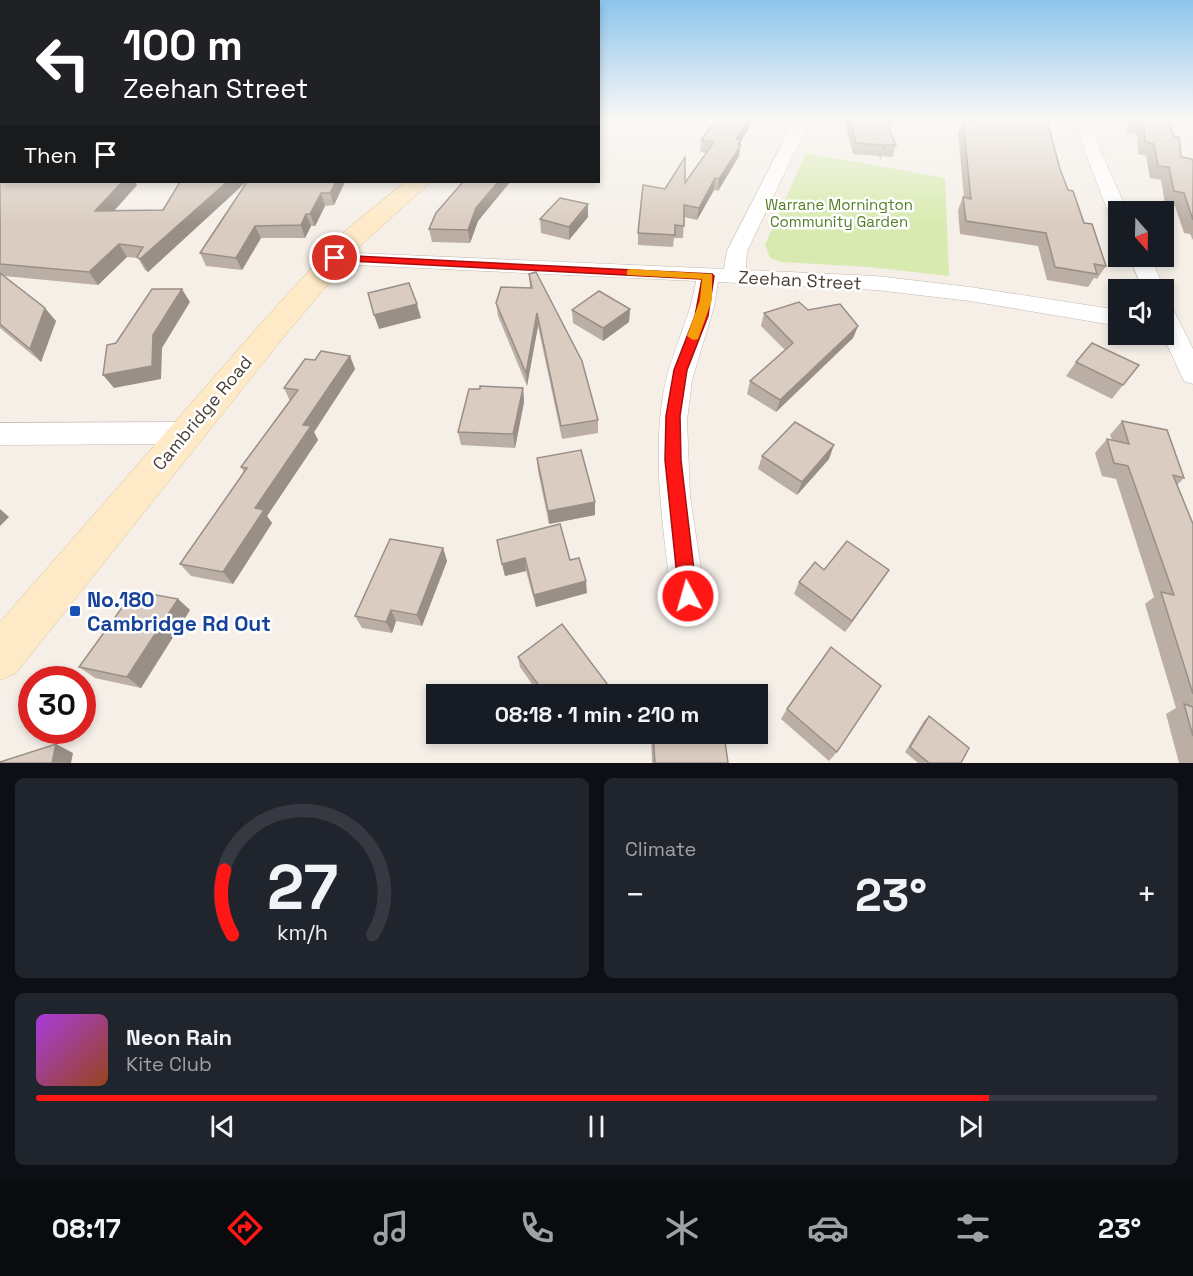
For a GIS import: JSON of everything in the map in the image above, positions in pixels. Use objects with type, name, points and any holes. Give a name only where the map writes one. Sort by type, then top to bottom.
[{"type":"main road","name":"Cambridge Road","points":[[0,657],[185,433],[335,258],[383,210],[417,183]]},
{"type":"street","points":[[736,277],[734,265],[737,251],[785,154]]},
{"type":"street","points":[[1094,154],[1114,201]]},
{"type":"street","name":"Zeehan Street","points":[[335,258],[888,285],[970,294],[1108,316]]},
{"type":"street","points":[[688,596],[673,460],[673,416],[681,370],[702,316],[708,276]]},
{"type":"street","points":[[1174,338],[1193,375]]},
{"type":"street","points":[[0,434],[185,433]]},
{"type":"green space","name":"Warrane Mornington Community Garden","points":[[806,154],[945,178],[949,276],[869,267],[781,262],[770,258],[765,245]]},
{"type":"building","points":[[706,154],[735,154],[719,179],[715,178],[699,208],[684,205],[684,226],[675,225],[675,235],[638,233],[643,185],[665,189],[685,157],[685,183]]},
{"type":"building","points":[[966,154],[1056,154],[1068,190],[1073,191],[1084,223],[1092,224],[1106,266],[1094,264],[1097,274],[1055,267],[1046,233],[966,221],[963,197],[971,199]]},
{"type":"building","points":[[1156,154],[1181,154],[1181,157],[1192,159],[1193,220],[1184,193],[1174,191],[1169,167],[1158,166]]},
{"type":"building","points":[[0,183],[121,183],[95,211],[163,210],[179,183],[226,183],[140,259],[137,257],[143,247],[119,244],[89,272],[0,264]]},
{"type":"building","points":[[246,183],[335,183],[330,193],[321,193],[310,214],[306,214],[301,225],[255,226],[236,258],[200,253]]},
{"type":"building","points":[[462,183],[497,183],[476,208],[468,230],[429,229],[436,213]]},
{"type":"building","points":[[560,198],[588,204],[569,227],[540,219]]},
{"type":"building","points":[[536,272],[582,361],[598,420],[561,426],[537,313],[526,373],[496,303],[501,287],[532,288],[529,274]]},
{"type":"building","points":[[0,273],[45,308],[30,349],[0,324]]},
{"type":"building","points":[[409,283],[417,304],[374,315],[368,293]]},
{"type":"building","points":[[152,289],[182,289],[153,335],[152,366],[103,375],[107,345],[116,343]]},
{"type":"building","points":[[599,291],[630,309],[603,328],[572,310]]},
{"type":"building","points":[[799,302],[808,310],[840,304],[858,326],[780,400],[750,381],[793,343],[764,313]]},
{"type":"building","points":[[1092,343],[1139,365],[1123,385],[1076,362]]},
{"type":"building","points":[[321,351],[350,356],[303,425],[311,426],[255,508],[264,510],[223,572],[180,564],[247,468],[241,467],[298,390],[284,388],[305,359],[315,360]]},
{"type":"building","points":[[480,386],[523,388],[513,434],[458,432],[469,389],[480,389]]},
{"type":"building","points":[[1122,421],[1167,430],[1184,478],[1173,475],[1193,524],[1193,694],[1161,592],[1174,595],[1128,466],[1114,463],[1107,439],[1129,444]]},
{"type":"building","points":[[795,422],[834,445],[802,482],[762,456]]},
{"type":"building","points":[[581,450],[595,502],[548,511],[537,458]]},
{"type":"building","points":[[560,524],[570,560],[579,558],[586,581],[534,595],[525,558],[502,564],[497,540]]},
{"type":"building","points":[[390,539],[443,548],[417,615],[391,610],[386,622],[355,616]]},
{"type":"building","points":[[847,541],[889,570],[852,621],[799,582],[815,562],[824,570]]},
{"type":"building","points":[[134,591],[178,599],[127,677],[96,671],[96,666],[80,666]]},
{"type":"building","points":[[562,624],[607,684],[538,684],[518,657]]},
{"type":"building","points":[[831,647],[881,686],[837,752],[787,709]]},
{"type":"building","points":[[1184,704],[1193,707],[1193,736]]},
{"type":"building","points":[[929,716],[969,748],[961,763],[929,763],[910,747]]},
{"type":"building","points":[[56,744],[52,763],[0,762]]},
{"type":"building","points":[[654,744],[725,744],[728,763],[655,763]]},
{"type":"slow traffic","points":[[631,272],[708,276],[702,316],[693,336]]},
{"type":"place","name":"No.180 Cambridge Rd Out","points":[[75,611]]},
{"type":"route","points":[[335,258],[708,276],[702,316],[681,370],[673,416],[673,460],[688,596]]}]
